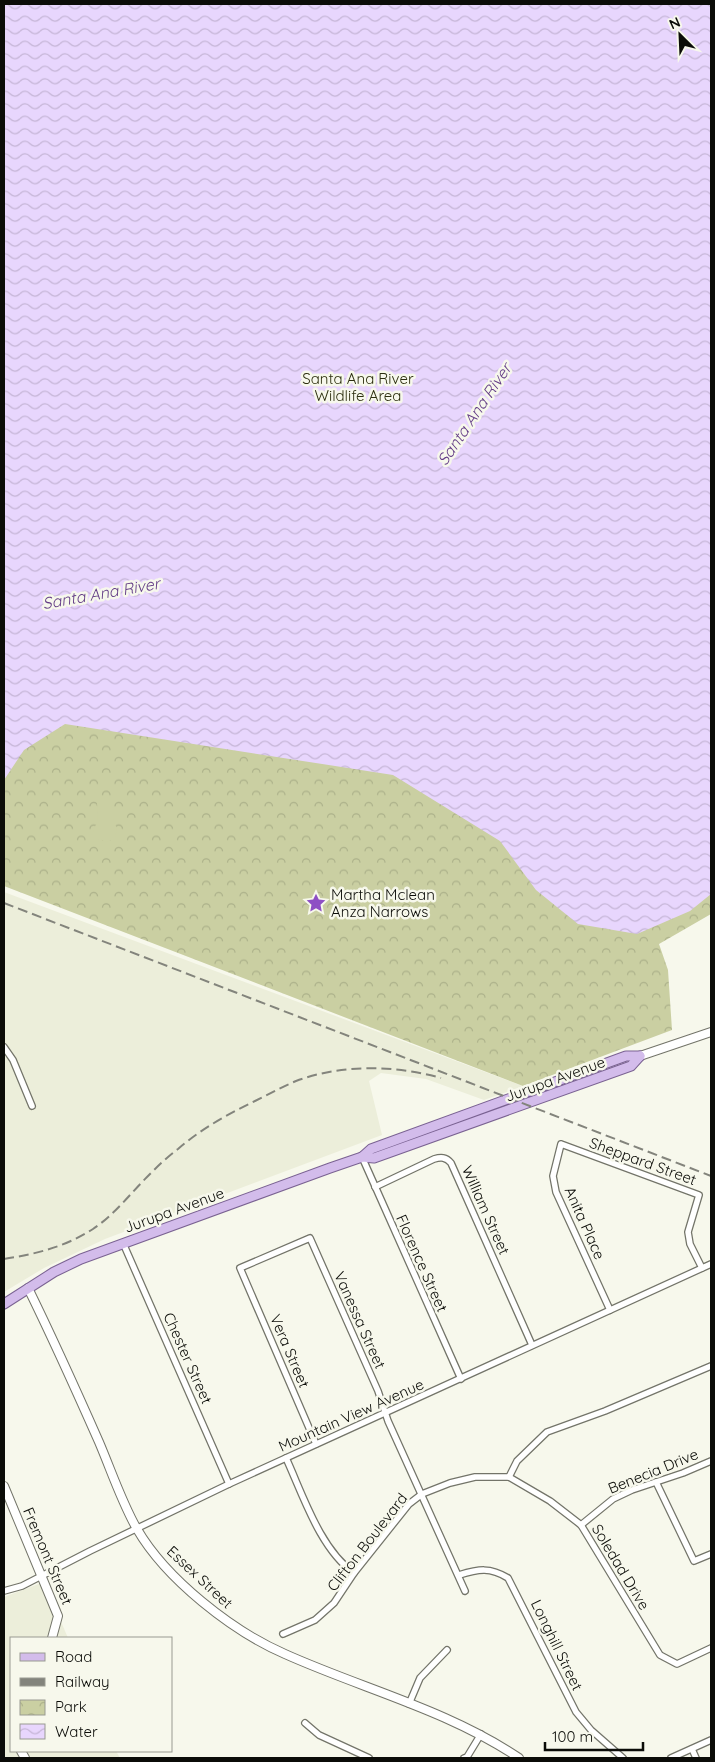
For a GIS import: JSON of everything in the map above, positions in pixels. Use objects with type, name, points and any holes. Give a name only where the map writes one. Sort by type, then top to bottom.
[{"type":"main road","name":"Jurupa Avenue","points":[[4,1304],[54,1272],[81,1259],[362,1157],[374,1158],[631,1066],[640,1056]]},
{"type":"street","name":"Jurupa Avenue","points":[[640,1056],[711,1032]]},
{"type":"street","points":[[4,1047],[13,1060],[32,1106]]},
{"type":"street","name":"Sheppard Street","points":[[561,1144],[699,1196],[688,1232],[690,1244],[702,1268]]},
{"type":"street","name":"Anita Place","points":[[561,1144],[553,1176],[556,1192],[610,1310]]},
{"type":"street","name":"Florence Street","points":[[362,1157],[460,1379]]},
{"type":"street","name":"William Street","points":[[375,1187],[434,1159],[440,1158],[449,1160],[452,1163],[532,1345]]},
{"type":"street","name":"Vanessa Street","points":[[240,1268],[310,1238],[388,1421],[465,1591]]},
{"type":"street","name":"Chester Street","points":[[123,1243],[229,1484]]},
{"type":"street","name":"Mountain View Avenue","points":[[4,1591],[22,1586],[229,1484],[711,1264]]},
{"type":"street","name":"Vera Street","points":[[240,1268],[316,1444]]},
{"type":"street","name":"Essex Street","points":[[28,1288],[58,1348],[137,1529],[174,1576],[203,1603],[258,1641],[284,1654],[480,1734],[519,1758]]},
{"type":"street","points":[[509,1477],[517,1461],[547,1432],[605,1411],[711,1366]]},
{"type":"street","points":[[286,1458],[324,1538],[344,1566],[354,1573]]},
{"type":"street","name":"Benecia Drive","points":[[581,1525],[613,1499],[632,1490],[683,1474],[711,1461]]},
{"type":"street","name":"Clifton Boulevard","points":[[283,1634],[315,1620],[334,1603],[354,1573],[409,1504],[422,1494],[450,1483],[475,1477],[509,1477]]},
{"type":"street","name":"Soledad Drive","points":[[509,1477],[550,1500],[581,1525],[660,1655],[677,1664],[711,1648]]},
{"type":"street","points":[[656,1482],[694,1561],[711,1554]]},
{"type":"street","name":"Fremont Street","points":[[4,1486],[58,1616],[52,1637]]},
{"type":"street","name":"Longhill Street","points":[[459,1576],[485,1569],[498,1572],[508,1578],[576,1712],[591,1730],[622,1758]]},
{"type":"street","points":[[409,1704],[420,1678],[448,1650]]},
{"type":"street","points":[[305,1722],[319,1735],[369,1758]]},
{"type":"street","points":[[464,1758],[467,1757],[480,1734]]},
{"type":"street","points":[[670,1758],[711,1740]]},
{"type":"street","points":[[692,1749],[696,1758]]},
{"type":"shaded area","points":[[4,892],[523,1086],[484,1100],[426,1079],[381,1073],[369,1081],[382,1135],[105,1239],[44,1268],[4,1292]]},
{"type":"shaded area","points":[[44,1582],[68,1637],[10,1637],[10,1752],[117,1752],[120,1758],[4,1758],[4,1597]]},
{"type":"green space","name":"Santa Ana River","points":[[4,4],[711,4],[711,914],[659,944],[668,970],[672,1030],[523,1086],[4,886]]},
{"type":"green space","points":[[106,798],[113,806],[113,819],[117,829],[115,837],[108,842],[98,839],[93,832],[98,819],[97,803],[101,799]]},
{"type":"water","name":"Santa Ana River","points":[[4,4],[711,4],[711,894],[690,911],[637,934],[578,924],[536,890],[500,841],[393,775],[65,724],[24,750],[4,780]]},
{"type":"railway","points":[[4,903],[711,1176]]},
{"type":"railway","points":[[4,1259],[50,1249],[72,1241],[93,1229],[115,1211],[162,1162],[196,1135],[235,1111],[296,1081],[314,1075],[368,1068],[405,1071],[441,1078]]},
{"type":"place","name":"Martha Mclean Anza Narrows","points":[[316,903]]},
{"type":"park label","name":"Santa Ana River Wildlife Area","points":[[358,386]]}]
